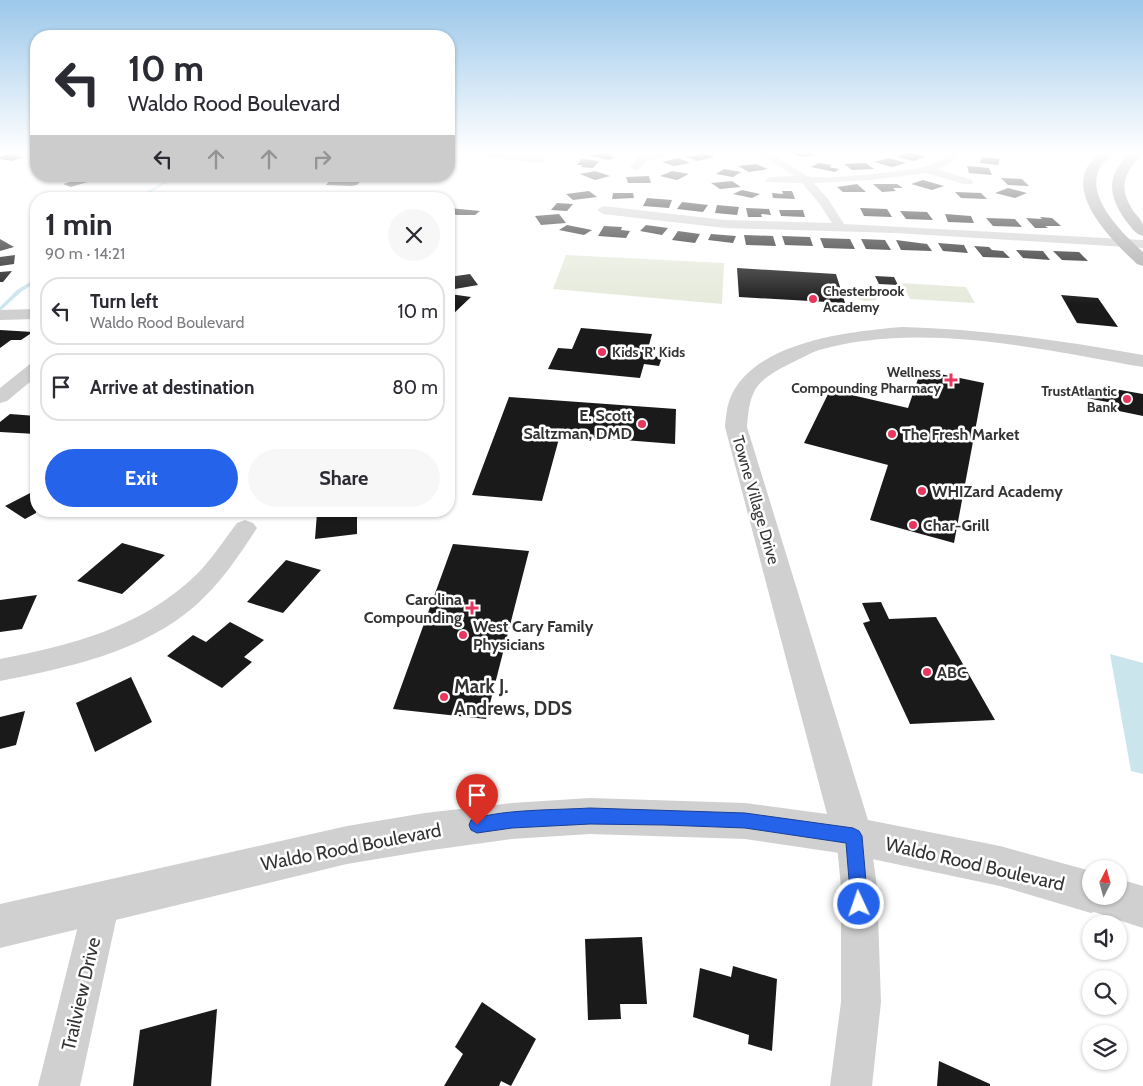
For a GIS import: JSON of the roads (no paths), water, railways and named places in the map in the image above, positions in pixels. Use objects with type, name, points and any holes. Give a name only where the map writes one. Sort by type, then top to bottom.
[{"type":"main road","points":[[1094,203],[1102,216],[1125,243],[1143,260]]},
{"type":"main road","points":[[1123,203],[1125,210],[1143,232]]},
{"type":"street","points":[[826,203],[840,226]]},
{"type":"street","points":[[603,210],[725,224],[840,226],[1143,244]]},
{"type":"street","points":[[0,314],[30,314]]},
{"type":"street","name":"Towne Village Drive","points":[[853,836],[736,427],[741,396],[750,382],[785,356],[846,338],[889,334],[942,332],[973,334],[1143,361]]},
{"type":"street","points":[[0,397],[30,373]]},
{"type":"street","points":[[0,670],[83,652],[123,636],[151,622],[190,596],[206,580],[245,528]]},
{"type":"street","name":"Waldo Rood Boulevard","points":[[0,926],[347,845],[512,820],[590,816],[727,820],[853,836],[1000,866],[1082,889]]},
{"type":"street","points":[[851,1086],[861,1002],[859,887],[853,836]]},
{"type":"street","name":"Trailview Drive","points":[[59,1086],[102,902]]},
{"type":"street","points":[[1128,903],[1143,907]]},
{"type":"water","points":[[1110,654],[1143,663],[1143,774],[1131,771]]},
{"type":"waterway","points":[[0,310],[19,291],[30,284]]},
{"type":"place","name":"Chesterbrook Academy","points":[[813,299]]},
{"type":"place","name":"Kids 'R' Kids","points":[[602,352]]},
{"type":"place","name":"Wellness Compounding Pharmacy","points":[[951,380]]},
{"type":"place","name":"TrustAtlantic Bank","points":[[1127,399]]},
{"type":"place","name":"E. Scott Saltzman, DMD","points":[[642,424]]},
{"type":"place","name":"The Fresh Market","points":[[892,434]]},
{"type":"place","name":"WHIZard Academy","points":[[922,491]]},
{"type":"place","name":"Char-Grill","points":[[913,525]]},
{"type":"place","name":"Carolina Compounding","points":[[472,608]]},
{"type":"place","name":"West Cary Family Physicians","points":[[463,635]]},
{"type":"place","name":"ABC","points":[[927,672]]},
{"type":"place","name":"Mark J. Andrews, DDS","points":[[444,697]]}]
